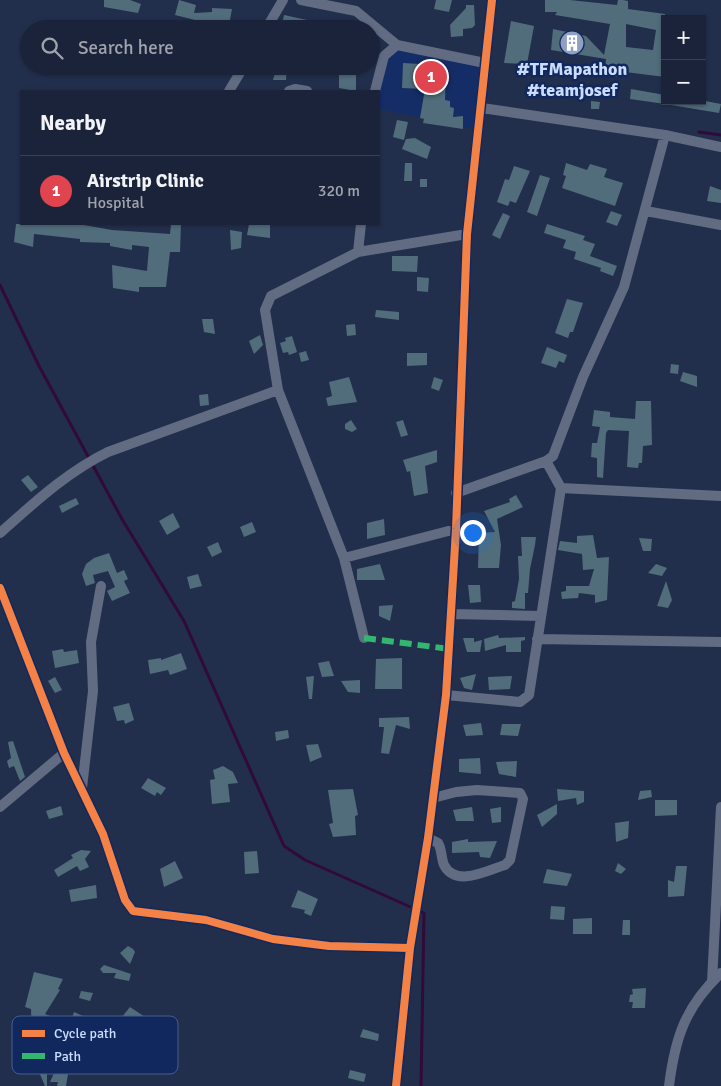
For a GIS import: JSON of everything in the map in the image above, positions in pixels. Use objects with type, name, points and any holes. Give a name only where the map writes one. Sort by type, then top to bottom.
[{"type":"street","points":[[271,20],[283,0]]},
{"type":"street","points":[[301,0],[356,11],[367,20]]},
{"type":"street","points":[[396,1086],[410,948],[428,838],[446,695],[456,529],[467,234],[482,108],[484,63],[492,0]]},
{"type":"street","points":[[380,31],[397,45],[484,63]]},
{"type":"street","points":[[380,74],[384,56],[397,45]]},
{"type":"street","points":[[230,90],[239,75]]},
{"type":"street","points":[[376,90],[380,75]]},
{"type":"street","points":[[482,108],[665,136],[721,147]]},
{"type":"street","points":[[456,492],[546,461],[557,448],[583,377],[624,287],[665,136]]},
{"type":"street","points":[[646,211],[721,225]]},
{"type":"street","points":[[358,252],[361,225]]},
{"type":"street","points":[[364,638],[344,558],[278,390],[265,310],[271,296],[358,252],[467,234]]},
{"type":"street","points":[[0,532],[58,484],[89,462],[108,452],[278,390]]},
{"type":"street","points":[[446,695],[520,702],[529,695],[561,488],[546,461]]},
{"type":"street","points":[[561,488],[721,496]]},
{"type":"street","points":[[344,558],[456,529]]},
{"type":"street","points":[[82,789],[93,691],[91,642],[101,586]]},
{"type":"street","points":[[0,588],[64,752],[103,834],[125,900],[133,910],[206,920],[273,940],[329,946],[410,948]]},
{"type":"street","points":[[452,614],[541,616]]},
{"type":"street","points":[[537,639],[721,642]]},
{"type":"street","points":[[0,807],[64,752]]},
{"type":"street","points":[[428,838],[438,842],[444,865],[454,875],[463,877],[505,865],[510,860],[523,799],[520,793],[477,790],[456,792],[433,798]]},
{"type":"street","points":[[712,982],[721,807]]},
{"type":"street","points":[[669,1086],[677,1040],[685,1018],[721,973]]},
{"type":"shaded area","points":[[397,45],[485,63],[479,130],[380,109],[379,90],[384,56]]},
{"type":"building","points":[[104,0],[130,0],[141,4],[138,13],[104,7]]},
{"type":"building","points":[[179,0],[196,5],[194,13],[212,12],[212,8],[232,9],[230,20],[195,20],[175,15]]},
{"type":"building","points":[[436,0],[452,0],[449,12],[434,9]]},
{"type":"building","points":[[545,0],[570,0],[617,5],[618,0],[623,0],[628,1],[628,9],[665,14],[661,15],[661,76],[617,71],[617,77],[605,76],[606,59],[551,50],[553,29],[586,36],[604,55],[610,24],[555,15],[557,12],[545,12]],"holes":[[[626,24],[656,30],[653,50],[626,47]]]},
{"type":"building","points":[[466,5],[474,5],[475,25],[472,28],[463,29],[463,36],[451,37],[450,25],[466,8]]},
{"type":"building","points":[[284,15],[307,20],[283,20]]},
{"type":"building","points":[[511,21],[534,26],[527,64],[504,63]]},
{"type":"building","points":[[403,63],[420,64],[420,68],[446,69],[445,100],[450,101],[450,107],[454,108],[453,117],[463,116],[463,129],[423,123],[424,119],[420,118],[425,89],[402,88]]},
{"type":"building","points":[[274,75],[286,75],[286,80],[273,80]]},
{"type":"building","points":[[339,75],[356,75],[356,90],[339,88]]},
{"type":"building","points":[[631,89],[661,94],[661,103],[630,99]]},
{"type":"building","points":[[591,101],[600,102],[599,109],[591,109]]},
{"type":"building","points":[[706,101],[721,104],[719,113],[671,105],[706,105]]},
{"type":"building","points":[[397,120],[408,122],[404,140],[393,137]]},
{"type":"building","points":[[415,138],[431,147],[427,159],[402,149],[406,139]]},
{"type":"building","points":[[405,163],[412,163],[412,181],[404,181]]},
{"type":"building","points":[[566,163],[587,170],[590,164],[607,169],[604,177],[623,183],[615,206],[562,188],[566,176],[563,175]]},
{"type":"building","points":[[514,166],[530,171],[516,203],[510,201],[508,206],[497,202],[505,179],[509,180]]},
{"type":"building","points":[[540,175],[550,178],[537,216],[527,212]]},
{"type":"building","points":[[420,179],[427,179],[427,187],[420,187]]},
{"type":"building","points":[[710,186],[721,190],[721,203],[707,201]]},
{"type":"building","points":[[611,211],[622,215],[617,226],[606,222]]},
{"type":"building","points":[[503,213],[510,216],[500,239],[492,235]]},
{"type":"building","points":[[16,224],[84,225],[112,230],[170,234],[171,225],[181,225],[180,252],[170,252],[166,287],[139,287],[139,292],[113,288],[112,265],[147,271],[149,247],[132,245],[132,250],[110,246],[110,243],[80,242],[80,239],[34,234],[33,247],[14,242]]},
{"type":"building","points":[[547,224],[585,236],[583,240],[595,244],[590,256],[617,266],[613,276],[600,271],[601,268],[574,259],[576,252],[563,248],[566,240],[544,233]]},
{"type":"building","points":[[249,225],[270,225],[270,238],[247,235]]},
{"type":"building","points":[[230,230],[242,232],[241,248],[231,250]]},
{"type":"building","points":[[392,256],[418,256],[417,272],[392,271]]},
{"type":"building","points":[[417,277],[429,278],[428,292],[417,291]]},
{"type":"building","points":[[567,299],[583,303],[573,332],[570,332],[568,338],[555,333]]},
{"type":"building","points":[[376,310],[399,312],[399,320],[375,317]]},
{"type":"building","points":[[202,319],[213,319],[215,334],[204,332]]},
{"type":"building","points":[[355,324],[356,335],[347,336],[346,325]]},
{"type":"building","points":[[260,335],[263,345],[254,354],[249,341]]},
{"type":"building","points":[[292,336],[297,352],[289,355],[288,352],[283,353],[280,343],[286,341],[285,338]]},
{"type":"building","points":[[547,347],[567,355],[564,363],[559,361],[556,368],[541,363]]},
{"type":"building","points":[[306,351],[309,360],[301,362],[299,353]]},
{"type":"building","points":[[407,353],[427,353],[427,365],[407,366]]},
{"type":"building","points":[[671,364],[679,365],[678,374],[670,373]]},
{"type":"building","points":[[683,372],[697,376],[697,387],[680,381]]},
{"type":"building","points":[[349,377],[357,402],[328,406],[326,398],[332,396],[329,382]]},
{"type":"building","points":[[434,377],[443,380],[439,391],[431,388]]},
{"type":"building","points":[[208,394],[209,405],[200,406],[199,395]]},
{"type":"building","points":[[636,401],[651,401],[652,445],[643,446],[642,463],[639,463],[638,468],[627,467],[629,431],[608,430],[606,433],[603,478],[597,477],[597,458],[591,457],[592,443],[597,443],[600,427],[592,426],[594,410],[610,412],[610,417],[635,419]]},
{"type":"building","points":[[351,420],[357,429],[352,432],[345,429],[345,424]]},
{"type":"building","points":[[403,420],[408,435],[401,437],[396,422]]},
{"type":"building","points":[[437,450],[437,462],[425,466],[428,493],[414,496],[410,471],[407,472],[403,460]]},
{"type":"building","points":[[28,475],[38,487],[31,492],[21,480]]},
{"type":"building","points":[[516,495],[523,507],[497,519],[501,545],[499,568],[478,568],[479,533],[495,532],[484,511],[510,502],[509,499]]},
{"type":"building","points":[[76,498],[79,504],[62,513],[59,506]]},
{"type":"building","points":[[173,513],[180,527],[167,535],[159,521]]},
{"type":"building","points":[[384,519],[385,535],[367,539],[367,523]]},
{"type":"building","points":[[252,522],[256,532],[244,537],[240,527]]},
{"type":"building","points":[[593,535],[597,558],[609,557],[607,600],[595,603],[595,595],[579,593],[578,598],[562,599],[561,592],[566,591],[566,586],[589,586],[594,569],[583,570],[582,554],[558,550],[560,541],[577,543],[577,536]]},
{"type":"building","points":[[521,537],[536,537],[528,593],[525,593],[525,609],[512,608],[519,579],[518,556],[522,556]]},
{"type":"building","points":[[639,538],[652,539],[651,551],[643,551]]},
{"type":"building","points":[[218,542],[222,552],[212,557],[207,547]]},
{"type":"building","points":[[109,553],[117,573],[124,570],[128,579],[124,581],[130,593],[112,601],[107,591],[115,587],[108,571],[93,575],[95,583],[86,586],[82,574],[86,564],[94,558]]},
{"type":"building","points":[[380,564],[385,580],[357,580],[357,569]]},
{"type":"building","points":[[656,564],[667,568],[662,576],[648,573]]},
{"type":"building","points":[[198,574],[202,586],[190,589],[187,577]]},
{"type":"building","points":[[666,581],[672,600],[668,608],[657,606]]},
{"type":"building","points":[[468,585],[480,585],[481,602],[470,603]]},
{"type":"building","points":[[393,605],[390,621],[379,616],[379,606]]},
{"type":"building","points":[[498,635],[499,638],[525,637],[525,640],[521,641],[521,652],[506,652],[506,645],[485,651],[484,639]]},
{"type":"building","points":[[463,638],[474,638],[474,642],[482,640],[480,652],[467,652]]},
{"type":"building","points":[[63,649],[64,652],[77,650],[79,663],[55,668],[52,651]]},
{"type":"building","points":[[181,653],[187,669],[170,675],[168,670],[150,674],[148,660],[161,658],[161,660]]},
{"type":"building","points":[[402,658],[402,689],[375,689],[376,659]]},
{"type":"building","points":[[329,661],[334,676],[322,677],[318,663]]},
{"type":"building","points":[[476,674],[472,690],[464,688],[460,678]]},
{"type":"building","points":[[314,676],[312,699],[309,699],[306,677]]},
{"type":"building","points":[[512,676],[510,689],[489,690],[488,677]]},
{"type":"building","points":[[55,677],[62,690],[55,693],[48,681]]},
{"type":"building","points":[[360,680],[360,693],[348,692],[341,681]]},
{"type":"building","points":[[129,703],[134,720],[125,724],[124,720],[117,721],[113,707]]},
{"type":"building","points":[[409,717],[410,729],[396,725],[389,754],[381,753],[384,727],[379,727],[379,718]]},
{"type":"building","points":[[481,723],[483,735],[466,736],[463,725]]},
{"type":"building","points":[[502,724],[521,724],[518,736],[500,735]]},
{"type":"building","points":[[288,730],[289,738],[276,741],[275,732]]},
{"type":"building","points":[[13,741],[25,777],[20,781],[14,766],[9,768],[7,761],[11,758],[8,742]]},
{"type":"building","points":[[318,744],[322,757],[310,762],[306,745]]},
{"type":"building","points":[[480,758],[481,774],[459,772],[459,759]]},
{"type":"building","points":[[517,761],[516,777],[499,774],[496,762]]},
{"type":"building","points":[[223,766],[233,772],[238,783],[228,784],[230,802],[212,804],[210,780],[215,779],[213,770]]},
{"type":"building","points":[[148,778],[166,788],[161,795],[157,792],[155,796],[141,788]]},
{"type":"building","points":[[353,789],[358,815],[355,816],[356,835],[333,837],[329,824],[333,823],[328,790]]},
{"type":"building","points":[[557,789],[584,791],[584,802],[577,805],[576,798],[558,801]]},
{"type":"building","points":[[651,790],[652,797],[638,800],[640,791]]},
{"type":"building","points":[[655,800],[677,800],[677,815],[655,816]]},
{"type":"building","points":[[557,804],[557,814],[542,827],[537,815]]},
{"type":"building","points":[[61,806],[63,815],[49,819],[46,811]]},
{"type":"building","points":[[472,807],[474,821],[456,821],[453,810]]},
{"type":"building","points":[[501,807],[501,822],[492,823],[490,809]]},
{"type":"building","points":[[629,821],[628,838],[616,842],[615,823]]},
{"type":"building","points":[[468,839],[468,842],[497,841],[490,858],[480,857],[479,852],[452,853],[452,842]]},
{"type":"building","points":[[81,850],[91,851],[85,859],[89,867],[80,871],[77,866],[58,877],[54,870],[73,858],[71,855]]},
{"type":"building","points":[[257,851],[259,873],[245,874],[244,852]]},
{"type":"building","points":[[175,861],[183,878],[164,887],[160,869]]},
{"type":"building","points":[[618,863],[626,869],[621,874],[615,871]]},
{"type":"building","points":[[676,866],[687,866],[684,896],[668,897],[668,880],[674,882]]},
{"type":"building","points":[[547,869],[572,874],[567,886],[543,883]]},
{"type":"building","points":[[96,885],[97,898],[71,902],[69,890]]},
{"type":"building","points":[[298,890],[318,899],[311,916],[304,913],[305,910],[291,907]]},
{"type":"building","points":[[551,906],[565,907],[564,920],[550,919]]},
{"type":"building","points":[[592,918],[592,934],[573,934],[573,919]]},
{"type":"building","points":[[623,920],[630,920],[630,935],[622,935]]},
{"type":"building","points":[[128,946],[135,952],[130,964],[120,953]]},
{"type":"building","points":[[104,965],[131,974],[129,981],[114,978],[116,973],[103,973],[100,969]]},
{"type":"building","points":[[34,972],[63,979],[58,989],[60,990],[45,1014],[50,1016],[31,1016],[31,1009],[25,1007]]},
{"type":"building","points":[[646,988],[645,1008],[632,1008],[633,1002],[629,1002],[630,995],[633,994],[632,989]]},
{"type":"building","points":[[81,991],[93,993],[90,1001],[79,998]]},
{"type":"building","points":[[130,1007],[144,1016],[123,1016]]},
{"type":"building","points":[[74,1012],[83,1016],[73,1016]]},
{"type":"building","points":[[363,1029],[379,1034],[378,1041],[360,1037]]},
{"type":"building","points":[[350,1070],[366,1074],[364,1082],[348,1078]]},
{"type":"building","points":[[40,1074],[47,1074],[47,1086],[45,1086]]},
{"type":"building","points":[[54,1074],[68,1074],[66,1086],[57,1086],[58,1082],[50,1082]]},
{"type":"waterway","points":[[699,132],[721,135]]},
{"type":"waterway","points":[[0,285],[39,366],[122,519],[184,621],[284,846],[305,860],[424,913],[421,1086]]},
{"type":"marked path","points":[[364,638],[450,649]]},
{"type":"cycle path","points":[[396,1086],[410,948],[428,838],[446,695],[456,529],[467,234],[492,0]]},
{"type":"cycle path","points":[[0,588],[64,753],[103,834],[125,900],[133,911],[206,920],[273,939],[329,946],[410,948]]},
{"type":"place","name":"#TFMapathon #teamjosef","points":[[572,43]]},
{"type":"place","name":"Airstrip Clinic","points":[[431,77]]}]
